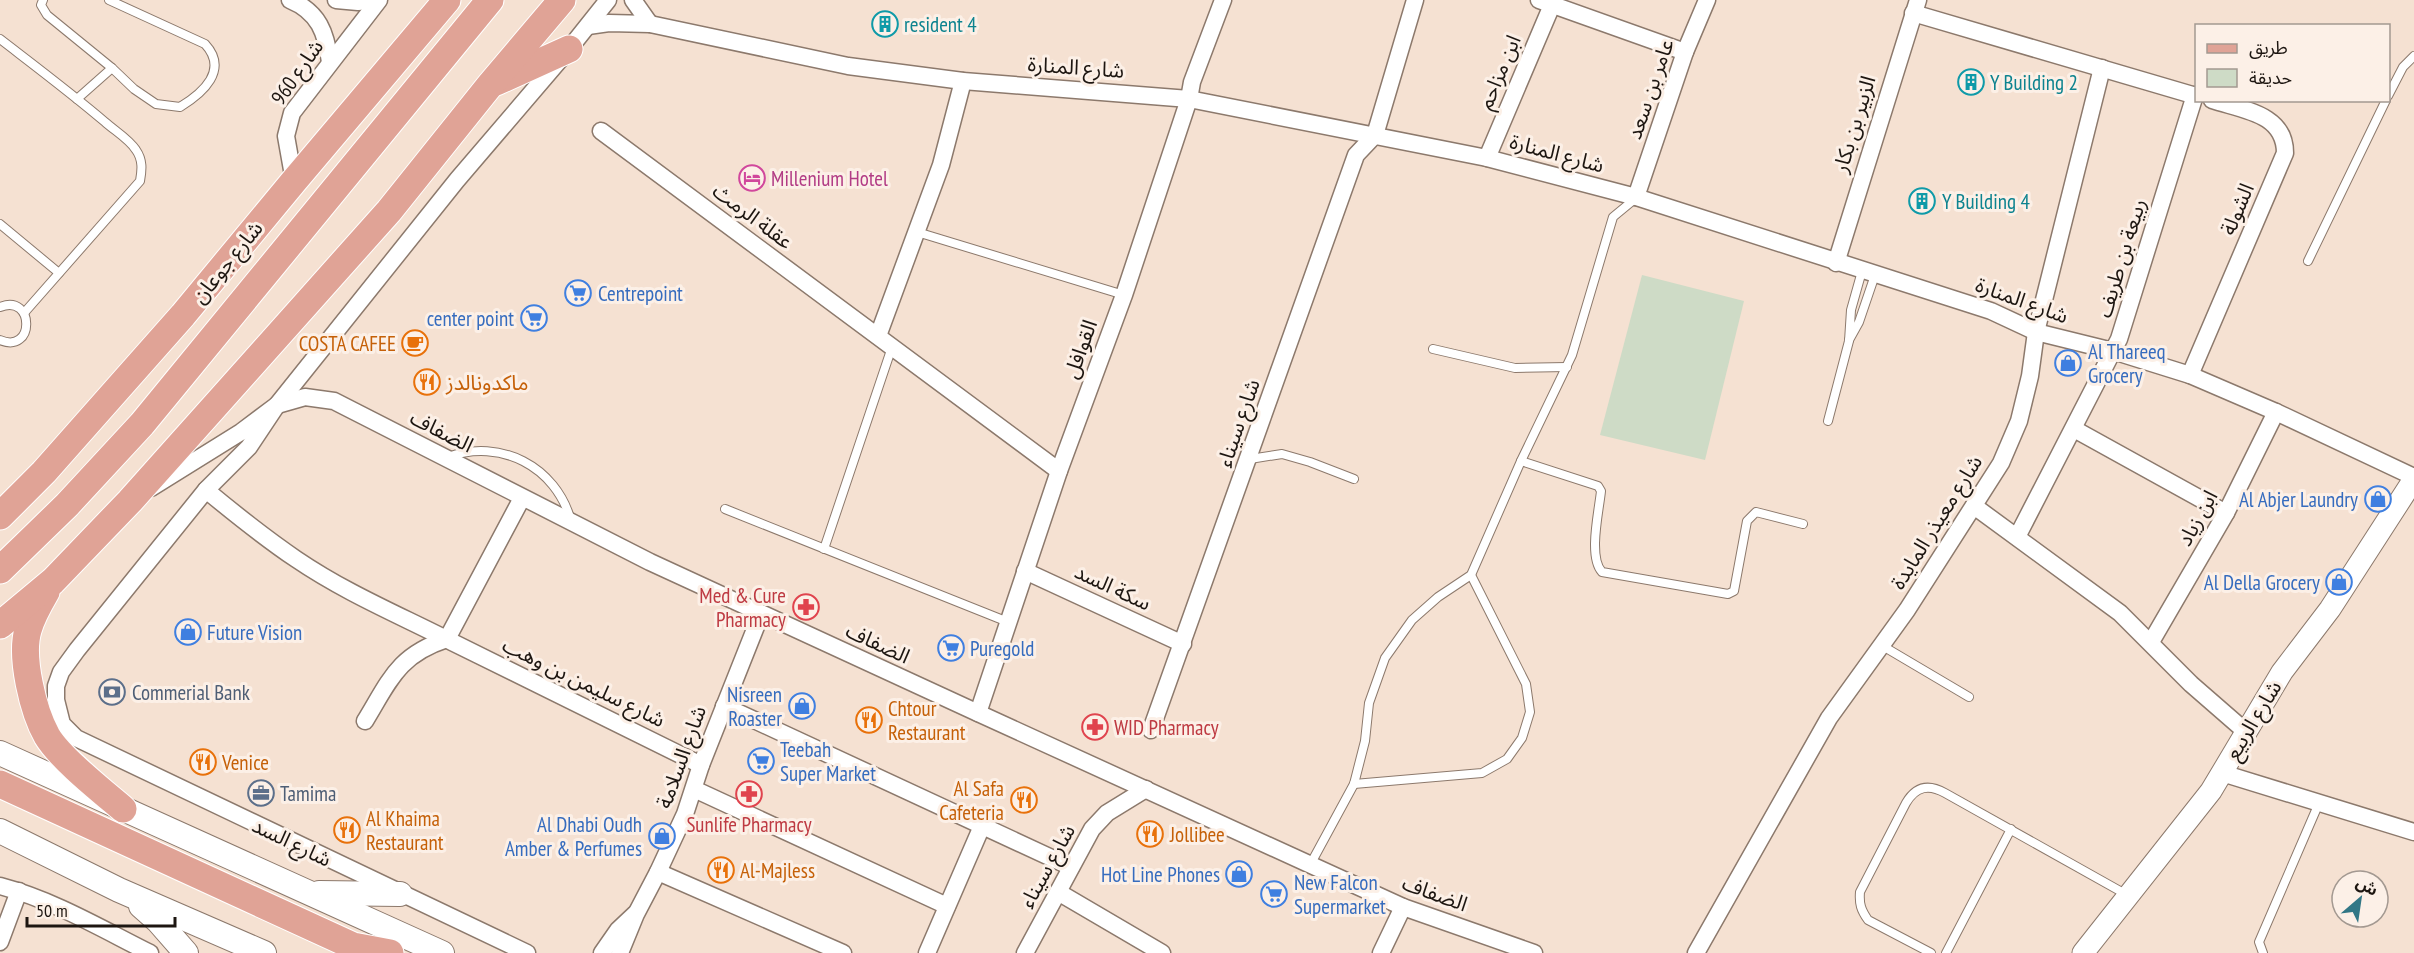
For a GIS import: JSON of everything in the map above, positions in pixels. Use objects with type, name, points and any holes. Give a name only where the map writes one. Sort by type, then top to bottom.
[{"type":"main road","name":"شارع جوعان","points":[[0,516],[44,472],[183,315],[447,0]]},
{"type":"main road","points":[[0,570],[67,505],[142,424],[490,0]]},
{"type":"main road","points":[[0,626],[53,581],[130,501],[389,211],[562,0]]},
{"type":"main road","points":[[490,85],[569,49]]},
{"type":"main road","points":[[0,505],[44,472]]},
{"type":"main road","points":[[53,581],[27,631],[26,656],[34,704],[48,737],[97,788],[123,809]]},
{"type":"main road","name":"شارع السد","points":[[0,753],[442,953]]},
{"type":"main road","points":[[0,784],[353,946],[390,953]]},
{"type":"main road","points":[[0,831],[119,890],[264,953]]},
{"type":"main road","points":[[119,890],[158,921],[186,953]]},
{"type":"main road","points":[[309,893],[400,894]]},
{"type":"street","points":[[290,0],[309,10],[320,23],[326,39],[330,62]]},
{"type":"street","points":[[336,0],[358,2],[374,0]]},
{"type":"street","name":"شارع 960","points":[[294,180],[286,136],[288,124],[299,102],[379,0]]},
{"type":"street","points":[[206,490],[249,447],[277,405],[457,180],[608,0]]},
{"type":"street","points":[[633,0],[650,24]]},
{"type":"street","name":"القوافل","points":[[978,713],[1059,471],[1124,295],[1189,99],[1191,82],[1223,0]]},
{"type":"street","points":[[1375,135],[1415,0]]},
{"type":"street","name":"عامر بن سعد","points":[[1636,197],[1685,52],[1707,0]]},
{"type":"street","name":"ابن مزاحم","points":[[1487,158],[1546,2],[1685,52]]},
{"type":"street","points":[[1915,6],[2102,68],[2195,96]]},
{"type":"street","name":"الزبير بن بكار","points":[[1836,263],[1915,6]]},
{"type":"street","name":"شارع المنارة","points":[[588,26],[619,23],[650,24],[849,66],[963,81],[1189,99],[1487,158],[1636,197],[1991,311],[2036,332],[2114,351],[2190,375],[2276,412],[2414,478]]},
{"type":"street","name":"شارع معيذر المايدة","points":[[1696,953],[1829,718],[1907,610],[2001,463],[2019,421],[2030,376],[2036,332],[2102,68]]},
{"type":"street","points":[[878,336],[941,165],[963,81]]},
{"type":"street","name":"ربيعة بن طريف","points":[[2017,537],[2120,339],[2195,96]]},
{"type":"street","name":"الشولة","points":[[2190,375],[2284,153],[2282,133],[2268,118],[2218,102]]},
{"type":"street","name":"عقلة الرمث","points":[[601,131],[1059,471]]},
{"type":"street","name":"شارع سيناء","points":[[1151,730],[1250,459],[1356,155],[1375,135]]},
{"type":"street","name":"الضفاف","points":[[277,405],[305,397],[333,401],[572,524],[761,614],[1403,907],[1534,953]]},
{"type":"street","points":[[130,501],[231,439],[277,405]]},
{"type":"street","name":"ابن زياد","points":[[2151,642],[2226,513],[2276,412]]},
{"type":"street","points":[[2074,429],[2226,513]]},
{"type":"street","name":"شارع الربيع","points":[[2083,953],[2211,791],[2282,672],[2330,609],[2414,478]]},
{"type":"street","name":"شارع سليمن بن وهب","points":[[206,490],[296,560],[345,589],[395,616],[447,639],[701,765]]},
{"type":"street","name":"شارع السد","points":[[206,490],[61,672],[56,686],[56,700],[62,724],[76,738],[527,953]]},
{"type":"street","points":[[364,722],[394,674],[408,658],[426,646],[447,639],[522,498]]},
{"type":"street","points":[[1974,506],[2102,599],[2151,642],[2191,684],[2245,731]]},
{"type":"street","name":"سكة السد","points":[[1025,571],[1183,644]]},
{"type":"street","name":"شارع السلامة","points":[[620,953],[694,789],[701,765],[761,614]]},
{"type":"street","points":[[724,706],[1071,867]]},
{"type":"street","points":[[2222,773],[2414,832]]},
{"type":"street","points":[[694,789],[947,906]]},
{"type":"street","name":"شارع سيناء","points":[[1025,953],[1088,836],[1107,813],[1146,789]]},
{"type":"street","points":[[927,953],[982,826]]},
{"type":"street","points":[[658,872],[843,953]]},
{"type":"street","points":[[0,886],[20,891],[150,953]]},
{"type":"street","points":[[0,942],[20,891]]},
{"type":"street","points":[[1058,892],[1162,953]]},
{"type":"street","points":[[1381,953],[1403,907]]},
{"type":"street","name":"شارع السلامة","points":[[602,953],[618,930],[636,914]]},
{"type":"lane","points":[[43,0],[41,5],[47,15],[134,89],[156,104],[180,107],[200,94],[215,72],[214,54],[205,44],[109,0]]},
{"type":"lane","points":[[0,39],[136,149],[141,159],[142,170],[140,181],[24,313]]},
{"type":"lane","points":[[2390,92],[2403,67],[2414,56]]},
{"type":"lane","points":[[77,99],[112,68]]},
{"type":"lane","points":[[2308,261],[2385,102]]},
{"type":"lane","points":[[1310,865],[1354,783],[1365,741],[1369,703],[1385,658],[1412,620],[1438,597],[1471,576],[1521,461],[1572,355],[1613,217],[1636,197]]},
{"type":"lane","points":[[0,224],[59,273]]},
{"type":"lane","points":[[917,232],[1124,295]]},
{"type":"lane","points":[[1849,341],[1859,322],[1868,273]]},
{"type":"lane","points":[[1828,421],[1849,341],[1851,310],[1868,273]]},
{"type":"lane","points":[[0,307],[12,305],[24,313],[27,320],[24,334],[19,339],[12,342],[1,341]]},
{"type":"lane","points":[[824,549],[892,347]]},
{"type":"lane","points":[[1433,349],[1515,368],[1567,367]]},
{"type":"lane","points":[[444,458],[463,451],[484,450],[505,453],[524,460],[542,472],[556,488],[567,506],[572,524]]},
{"type":"lane","points":[[1250,459],[1282,454],[1354,479]]},
{"type":"lane","points":[[1521,461],[1598,486],[1601,491],[1594,554],[1596,566],[1602,572],[1728,594],[1734,591],[1747,521],[1751,515],[1756,512],[1803,524]]},
{"type":"lane","points":[[725,509],[1008,622]]},
{"type":"lane","points":[[1354,783],[1482,773],[1507,759],[1522,738],[1530,712],[1526,684],[1471,576]]},
{"type":"lane","points":[[1881,645],[1969,697]]},
{"type":"lane","points":[[1931,953],[1868,920],[1859,902],[1860,892],[1911,795],[1918,789],[1928,787],[1937,789],[2129,896]]},
{"type":"lane","points":[[2262,953],[2259,942],[2319,803]]},
{"type":"lane","points":[[1946,953],[2011,829]]},
{"type":"green space","points":[[1642,275],[1744,301],[1705,460],[1600,435]]},
{"type":"place","name":"resident 4","points":[[885,24]]},
{"type":"place","name":"Y Building 2","points":[[1971,82]]},
{"type":"place","name":"Millenium Hotel","points":[[752,178]]},
{"type":"place","name":"Y Building 4","points":[[1922,201]]},
{"type":"place","name":"Centrepoint","points":[[578,293]]},
{"type":"place","name":"center point","points":[[534,318]]},
{"type":"place","name":"COSTA CAFEE","points":[[415,343]]},
{"type":"place","name":"Al Thareeq Grocery","points":[[2068,363]]},
{"type":"place","name":"ماكدونالدز","points":[[427,382]]},
{"type":"place","name":"Al Abjer Laundry","points":[[2378,499]]},
{"type":"place","name":"Al Della Grocery","points":[[2339,582]]},
{"type":"place","name":"Med & Cure Pharmacy","points":[[806,607]]},
{"type":"place","name":"Future Vision","points":[[188,632]]},
{"type":"place","name":"Puregold","points":[[951,648]]},
{"type":"place","name":"Commerial Bank","points":[[112,692]]},
{"type":"place","name":"Nisreen Roaster","points":[[802,706]]},
{"type":"place","name":"Chtour Restaurant","points":[[869,720]]},
{"type":"place","name":"WID Pharmacy","points":[[1095,727]]},
{"type":"place","name":"Teebah Super Market","points":[[761,761]]},
{"type":"place","name":"Venice","points":[[203,762]]},
{"type":"place","name":"Tamima","points":[[261,793]]},
{"type":"place","name":"Sunlife Pharmacy","points":[[749,794]]},
{"type":"place","name":"Al Safa Cafeteria","points":[[1024,800]]},
{"type":"place","name":"Al Khaima Restaurant","points":[[347,830]]},
{"type":"place","name":"Jollibee","points":[[1150,834]]},
{"type":"place","name":"Al Dhabi Oudh Amber & Perfumes","points":[[662,836]]},
{"type":"place","name":"Al-Majless","points":[[721,870]]},
{"type":"place","name":"Hot Line Phones","points":[[1239,874]]},
{"type":"place","name":"New Falcon Supermarket","points":[[1274,894]]}]
